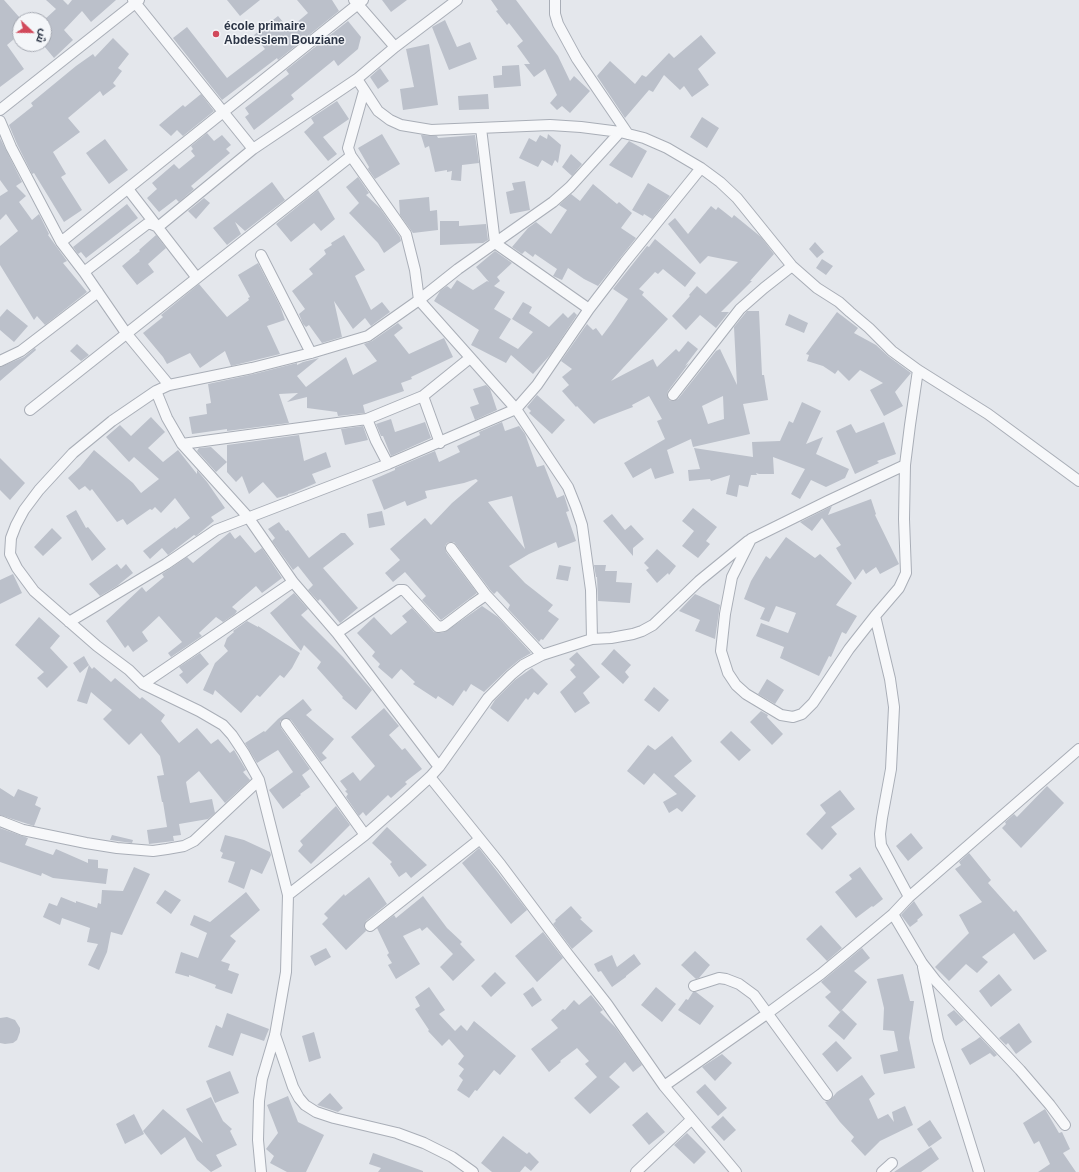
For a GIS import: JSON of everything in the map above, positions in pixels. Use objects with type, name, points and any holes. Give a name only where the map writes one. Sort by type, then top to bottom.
[{"type":"street","points":[[158,227],[253,149],[357,78],[457,0]]},
{"type":"street","points":[[555,0],[555,14],[562,31],[577,59],[624,133]]},
{"type":"street","points":[[0,110],[136,1],[253,149]]},
{"type":"street","points":[[62,242],[358,1],[395,47]]},
{"type":"street","points":[[357,78],[378,111],[390,120],[401,125],[431,130],[550,125],[624,133],[644,138],[667,148],[701,168],[720,182],[737,198],[792,266],[818,288],[839,302],[869,328],[892,351],[918,370],[988,414],[1079,481]]},
{"type":"street","points":[[364,91],[348,148],[351,156],[406,234],[415,270],[419,300],[516,409],[568,487],[582,525],[591,590],[592,639]]},
{"type":"street","points":[[0,121],[11,147],[62,242],[126,333],[169,385]]},
{"type":"street","points":[[482,128],[495,243],[589,309]]},
{"type":"street","points":[[261,1172],[258,1140],[259,1101],[262,1079],[275,1035],[286,972],[288,895],[259,780],[244,752],[223,725],[199,711],[143,684],[129,670],[97,646],[34,591],[17,568],[10,554],[11,538],[24,510],[36,495],[73,453],[112,421],[169,385],[311,354],[368,336],[419,300],[458,269],[553,202],[624,133]]},
{"type":"street","points":[[30,410],[351,156]]},
{"type":"street","points":[[69,622],[166,564],[216,530],[388,464],[440,443],[516,409],[537,385],[589,309],[624,262],[701,168]]},
{"type":"street","points":[[128,189],[197,278]]},
{"type":"street","points":[[84,272],[147,224],[152,224],[158,227]]},
{"type":"street","points":[[261,255],[311,354]]},
{"type":"street","points":[[673,394],[740,309],[792,266]]},
{"type":"street","points":[[0,361],[20,351],[98,292]]},
{"type":"street","points":[[182,444],[367,419],[423,396],[470,358]]},
{"type":"street","points":[[751,539],[732,576],[725,614],[721,651],[728,673],[736,685],[746,694],[780,715],[793,717],[802,714],[813,703],[849,649],[898,588],[906,573],[904,519],[905,465],[918,370]]},
{"type":"street","points":[[156,392],[182,444],[248,517],[293,582],[336,633],[439,767]]},
{"type":"street","points":[[423,396],[440,443]]},
{"type":"street","points":[[367,419],[388,464]]},
{"type":"street","points":[[288,895],[365,835],[430,777],[439,767],[488,698],[501,684],[523,665],[542,655],[592,639],[611,638],[642,631],[653,625],[699,581],[751,539],[905,465]]},
{"type":"street","points":[[451,548],[486,594],[542,655]]},
{"type":"street","points":[[143,684],[293,582]]},
{"type":"street","points":[[336,633],[399,590],[404,590],[435,624],[440,627],[444,626],[486,594]]},
{"type":"street","points":[[875,616],[890,679],[894,707],[891,769],[882,818],[880,834],[881,845],[909,897]]},
{"type":"street","points":[[286,724],[365,835]]},
{"type":"street","points":[[664,1086],[821,974],[893,914],[909,897],[1079,749]]},
{"type":"street","points":[[430,777],[501,865],[607,1004],[664,1086],[736,1172]]},
{"type":"street","points":[[0,821],[23,830],[86,843],[153,851],[167,849],[184,846],[194,841],[259,780]]},
{"type":"street","points":[[370,926],[480,839]]},
{"type":"street","points":[[893,914],[922,963],[936,981],[1020,1070],[1065,1125]]},
{"type":"street","points":[[922,963],[938,1040],[979,1172]]},
{"type":"street","points":[[694,986],[719,978],[726,979],[739,984],[754,995],[827,1095]]},
{"type":"street","points":[[275,1035],[293,1087],[305,1105],[316,1112],[334,1118],[397,1133],[424,1143],[452,1157],[473,1172]]},
{"type":"street","points":[[636,1172],[692,1120]]},
{"type":"street","points":[[882,1172],[892,1163]]},
{"type":"building","points":[[0,0],[4,0],[15,12],[12,12],[12,41],[7,45],[24,69],[0,87]]},
{"type":"building","points":[[46,0],[63,0],[68,5],[72,0],[116,0],[91,22],[82,11],[64,30],[73,40],[54,58],[49,52],[52,52],[52,13],[56,9]]},
{"type":"building","points":[[227,0],[260,0],[240,16]]},
{"type":"building","points":[[297,0],[332,0],[339,11],[278,60],[277,58],[222,100],[173,38],[187,27],[227,78],[265,49],[254,35],[278,16],[289,29],[308,13]]},
{"type":"building","points":[[382,0],[407,0],[391,12]]},
{"type":"building","points":[[491,0],[516,0],[558,56],[570,81],[574,76],[590,91],[570,113],[562,106],[557,110],[550,103],[557,95],[545,69],[534,77],[524,64],[530,64],[517,46],[523,41],[509,23],[507,25],[496,11],[498,10]]},
{"type":"building","points":[[445,20],[457,47],[470,42],[477,59],[449,70],[432,27]]},
{"type":"building","points":[[348,21],[361,37],[358,49],[338,66],[334,60],[291,95],[294,99],[254,130],[245,117],[249,114],[245,108],[289,74],[286,70]]},
{"type":"building","points":[[701,35],[716,53],[698,69],[709,85],[692,97],[684,86],[680,90],[664,75],[653,92],[649,90],[625,118],[597,76],[610,61],[635,84],[642,75],[646,77],[669,53],[674,58]]},
{"type":"building","points":[[113,38],[129,54],[118,68],[122,71],[113,83],[116,86],[103,96],[100,91],[68,118],[80,132],[53,152],[66,174],[61,177],[82,210],[64,222],[34,173],[32,174],[9,125],[33,106],[31,103],[76,66],[93,54],[95,57]]},
{"type":"building","points":[[429,44],[438,105],[403,110],[400,89],[414,87],[406,49]]},
{"type":"building","points":[[519,65],[521,86],[494,88],[493,76],[502,75],[502,66]]},
{"type":"building","points":[[380,68],[389,81],[378,89],[370,77]]},
{"type":"building","points":[[201,94],[214,111],[183,136],[177,130],[171,136],[159,125],[183,105],[185,107]]},
{"type":"building","points":[[488,94],[489,109],[459,110],[458,96]]},
{"type":"building","points":[[337,101],[349,119],[323,137],[337,154],[328,161],[304,132],[314,123],[311,118]]},
{"type":"building","points":[[702,117],[719,128],[707,148],[690,137]]},
{"type":"building","points":[[207,133],[214,141],[222,135],[231,145],[226,149],[230,153],[191,186],[194,189],[179,202],[176,199],[159,212],[147,198],[157,189],[152,183],[174,164],[179,169],[195,156],[191,151],[193,149],[191,146]]},
{"type":"building","points":[[382,134],[400,164],[375,179],[368,169],[369,167],[358,148]]},
{"type":"building","points":[[548,134],[561,145],[558,163],[555,160],[552,166],[542,160],[538,167],[519,158],[529,138],[536,142],[540,135],[547,139]]},
{"type":"building","points":[[421,135],[437,136],[438,138],[475,135],[479,163],[462,165],[461,181],[451,180],[452,171],[447,172],[447,170],[435,172],[429,146],[425,148]]},
{"type":"building","points":[[0,138],[22,182],[16,186],[26,196],[19,202],[32,220],[39,214],[49,234],[48,235],[67,261],[63,263],[87,292],[45,325],[37,316],[34,320],[0,265],[0,246],[18,231],[6,214],[0,220],[0,196],[8,191],[0,180]]},
{"type":"building","points":[[105,139],[128,170],[109,184],[86,153]]},
{"type":"building","points":[[629,141],[647,151],[632,178],[609,165]]},
{"type":"building","points":[[571,154],[582,164],[572,176],[562,167]]},
{"type":"building","points":[[358,177],[369,193],[366,195],[380,208],[400,237],[401,241],[384,253],[378,243],[349,213],[359,203],[346,187]]},
{"type":"building","points":[[525,181],[530,210],[510,214],[506,192],[514,190],[512,183]]},
{"type":"building","points":[[272,182],[285,200],[245,231],[235,222],[241,234],[227,245],[213,228]]},
{"type":"building","points":[[648,183],[670,196],[652,219],[644,214],[643,216],[632,210]]},
{"type":"building","points":[[593,184],[617,204],[619,202],[632,213],[621,228],[636,238],[598,286],[584,279],[568,268],[562,280],[553,276],[557,269],[535,254],[533,257],[525,251],[522,254],[512,247],[528,228],[536,222],[551,234],[567,210],[559,205],[571,194],[580,201]]},
{"type":"building","points":[[318,190],[335,219],[321,231],[314,223],[291,242],[276,224]]},
{"type":"building","points":[[429,197],[430,211],[437,210],[438,230],[413,233],[400,215],[399,200]]},
{"type":"building","points":[[204,198],[210,203],[196,219],[188,211]]},
{"type":"building","points":[[127,204],[138,218],[86,258],[81,252],[78,254],[73,247]]},
{"type":"building","points":[[711,206],[716,210],[718,207],[732,218],[734,215],[761,237],[774,254],[750,281],[752,281],[721,312],[729,312],[716,328],[700,315],[686,330],[672,316],[697,286],[706,294],[738,262],[708,256],[700,264],[668,224],[675,218],[688,234]]},
{"type":"building","points":[[440,221],[459,221],[459,226],[486,224],[488,240],[483,243],[440,245]]},
{"type":"building","points":[[156,235],[166,248],[148,264],[154,272],[137,285],[122,266]]},
{"type":"building","points":[[344,235],[365,270],[355,276],[371,310],[382,302],[390,312],[371,326],[365,318],[353,329],[334,301],[342,337],[322,343],[309,325],[306,327],[303,324],[299,314],[305,309],[292,291],[313,274],[309,269],[326,254],[324,250],[332,245],[331,243]]},
{"type":"building","points":[[655,239],[696,273],[685,287],[663,269],[658,274],[655,272],[639,289],[644,292],[642,295],[668,319],[611,381],[653,359],[657,367],[676,349],[679,352],[688,341],[698,349],[668,391],[667,394],[669,400],[672,401],[678,399],[716,351],[720,349],[737,385],[734,327],[747,311],[759,311],[762,375],[764,375],[768,400],[743,404],[750,434],[693,447],[691,439],[667,450],[674,473],[655,479],[651,468],[633,478],[624,463],[665,439],[657,421],[662,419],[649,396],[632,405],[633,407],[599,420],[594,424],[562,391],[569,385],[562,377],[572,369],[561,361],[587,324],[593,330],[596,328],[602,336],[628,299],[613,289],[647,246],[649,247]],"holes":[[[723,396],[724,419],[708,424],[702,406]]]},
{"type":"building","points":[[815,242],[824,252],[817,258],[809,249]]},
{"type":"building","points":[[495,251],[512,263],[497,277],[500,281],[494,286],[505,292],[494,309],[511,319],[499,338],[518,349],[533,332],[512,319],[523,302],[532,307],[529,313],[549,327],[563,313],[568,318],[574,312],[577,315],[551,354],[533,374],[511,355],[506,363],[471,345],[479,330],[434,301],[440,291],[447,286],[451,289],[457,280],[473,290],[487,281],[489,282],[476,267]]},
{"type":"building","points":[[822,259],[833,266],[826,275],[816,268]]},
{"type":"building","points":[[258,263],[280,306],[285,320],[267,326],[280,354],[231,366],[225,351],[200,368],[190,353],[167,364],[143,333],[163,317],[161,315],[199,284],[227,317],[249,300],[248,298],[250,297],[238,275]]},
{"type":"building","points":[[7,309],[28,326],[14,342],[0,330],[0,317]]},
{"type":"building","points":[[837,312],[858,328],[854,333],[876,345],[911,373],[895,392],[903,406],[884,416],[870,390],[883,383],[860,370],[849,381],[838,370],[835,374],[823,366],[807,361],[809,355],[806,354]]},
{"type":"building","points":[[789,314],[808,323],[804,333],[785,325]]},
{"type":"building","points":[[398,323],[403,328],[394,335],[409,354],[444,338],[453,357],[411,377],[412,379],[401,383],[404,391],[363,405],[365,413],[338,416],[337,412],[307,408],[307,397],[287,402],[298,393],[279,394],[289,423],[192,434],[189,417],[207,414],[206,404],[211,403],[208,384],[297,363],[297,365],[319,358],[297,376],[306,387],[346,357],[353,375],[377,361],[364,344],[372,341]]},
{"type":"building","points":[[77,344],[89,355],[81,361],[70,351]]},
{"type":"building","points":[[35,348],[36,350],[0,381],[0,367],[24,357]]},
{"type":"building","points":[[486,385],[490,389],[497,410],[475,420],[470,407],[479,404],[473,389]]},
{"type":"building","points":[[537,395],[565,420],[552,434],[529,413],[531,411],[527,407]]},
{"type":"building","points":[[802,402],[821,411],[806,444],[823,437],[816,454],[849,469],[845,478],[826,487],[811,480],[800,499],[791,494],[805,469],[773,457],[774,474],[756,473],[757,475],[751,475],[748,487],[739,485],[737,497],[726,494],[730,475],[711,481],[710,479],[689,481],[688,470],[700,469],[694,448],[753,457],[752,442],[780,441],[789,421],[793,423]]},
{"type":"building","points":[[151,417],[165,432],[148,448],[163,462],[178,450],[197,474],[197,470],[207,482],[225,508],[211,517],[214,521],[196,536],[194,535],[168,555],[162,548],[150,559],[143,551],[175,527],[176,529],[190,518],[175,498],[161,513],[155,507],[127,525],[123,519],[117,522],[92,489],[90,491],[85,486],[79,490],[68,478],[80,467],[94,450],[133,483],[141,493],[159,479],[134,457],[129,462],[106,437],[120,425],[131,436]]},
{"type":"building","points":[[391,419],[395,432],[425,422],[431,438],[391,456],[383,436],[381,436],[376,424]]},
{"type":"building","points":[[502,422],[505,431],[519,426],[525,434],[537,467],[544,465],[557,498],[564,495],[569,511],[566,512],[576,541],[558,548],[556,542],[529,554],[509,566],[525,583],[553,605],[548,611],[559,619],[543,640],[541,639],[539,642],[508,609],[510,605],[497,591],[494,594],[491,591],[454,542],[447,543],[445,546],[446,552],[477,593],[441,620],[422,600],[426,596],[405,572],[393,582],[385,573],[400,560],[390,549],[425,518],[431,525],[452,503],[478,481],[476,479],[425,491],[427,498],[407,506],[405,501],[384,510],[372,480],[395,470],[395,468],[435,451],[439,462],[460,452],[457,446],[480,435],[479,432]],"holes":[[[512,496],[525,549],[488,502]]]},
{"type":"building","points":[[884,422],[896,454],[877,461],[879,463],[855,474],[836,431],[851,424],[856,433]]},
{"type":"building","points":[[363,426],[368,440],[345,445],[341,429]]},
{"type":"building","points":[[299,435],[304,461],[326,452],[331,467],[312,474],[316,483],[288,495],[277,498],[263,482],[249,494],[242,476],[236,482],[227,472],[227,445]]},
{"type":"building","points":[[211,447],[227,462],[216,472],[197,451],[199,448]]},
{"type":"building","points":[[0,458],[25,483],[10,500],[0,490]]},
{"type":"building","points":[[871,499],[876,514],[875,515],[899,564],[880,574],[876,567],[866,574],[863,569],[855,580],[836,548],[841,545],[822,518],[812,531],[800,522],[832,506],[828,515]]},
{"type":"building","points":[[693,508],[717,527],[706,541],[710,544],[698,558],[682,546],[694,531],[682,521]]},
{"type":"building","points":[[76,510],[86,528],[88,527],[106,549],[92,561],[66,516]]},
{"type":"building","points":[[382,511],[385,525],[369,528],[367,514]]},
{"type":"building","points":[[612,514],[625,530],[631,525],[644,539],[633,548],[633,556],[603,521]]},
{"type":"building","points":[[279,522],[286,531],[288,530],[309,558],[341,533],[345,533],[354,544],[323,568],[358,608],[340,623],[320,599],[318,601],[308,590],[313,585],[298,566],[293,570],[272,541],[275,538],[268,529]]},
{"type":"building","points":[[52,528],[62,538],[43,556],[34,547]]},
{"type":"building","points":[[230,532],[235,539],[240,535],[255,553],[262,548],[282,578],[262,593],[256,586],[232,607],[237,611],[235,614],[223,622],[216,617],[199,633],[202,636],[171,657],[168,653],[182,642],[159,616],[142,632],[148,641],[133,652],[128,645],[125,648],[106,621],[142,587],[146,592],[164,577],[162,574],[187,557],[193,563]]},
{"type":"building","points":[[786,537],[815,558],[820,554],[852,583],[836,605],[857,616],[846,634],[842,632],[831,657],[829,656],[819,676],[780,658],[784,647],[756,636],[761,623],[788,633],[796,613],[776,606],[769,622],[760,619],[765,608],[744,599],[751,581],[766,556],[770,559]]},
{"type":"building","points":[[657,549],[676,566],[669,575],[668,573],[657,583],[646,570],[649,568],[644,563]]},
{"type":"building","points":[[117,564],[121,569],[126,564],[133,573],[117,586],[100,596],[89,584]]},
{"type":"building","points":[[559,565],[571,567],[568,581],[556,579]]},
{"type":"building","points":[[594,565],[606,565],[605,571],[617,571],[616,582],[632,583],[630,603],[598,601],[597,577]]},
{"type":"building","points":[[13,574],[22,593],[0,604],[0,580]]},
{"type":"building","points":[[294,593],[308,609],[301,615],[343,657],[372,690],[356,710],[342,698],[343,697],[317,668],[321,662],[304,645],[301,651],[270,613]]},
{"type":"building","points":[[695,594],[720,605],[715,639],[695,631],[700,620],[679,611]]},
{"type":"building","points":[[482,606],[498,617],[531,653],[519,660],[484,692],[471,684],[466,692],[464,690],[453,706],[438,696],[436,699],[413,684],[415,682],[401,669],[392,679],[378,667],[380,664],[372,656],[375,652],[357,633],[374,617],[391,635],[407,622],[402,616],[412,608],[434,632],[445,632]]},
{"type":"building","points":[[39,617],[60,636],[50,648],[68,667],[47,688],[37,678],[44,672],[15,645]]},
{"type":"building","points":[[247,621],[258,626],[300,653],[292,668],[284,678],[280,675],[260,697],[257,695],[241,713],[215,690],[213,695],[203,690],[215,663],[228,651],[224,646],[227,638],[234,632],[233,631]]},
{"type":"building","points":[[614,649],[631,665],[625,672],[629,677],[623,684],[601,664]]},
{"type":"building","points":[[577,652],[600,677],[583,693],[590,703],[575,713],[560,692],[576,677],[570,670],[575,665],[569,659]]},
{"type":"building","points":[[200,653],[209,664],[187,684],[179,675],[183,672],[179,667]]},
{"type":"building","points":[[84,656],[89,665],[80,673],[73,663]]},
{"type":"building","points":[[89,665],[92,669],[94,667],[111,682],[115,678],[140,699],[142,697],[165,715],[161,721],[179,743],[197,728],[211,744],[218,739],[230,753],[234,750],[246,770],[243,772],[250,780],[225,803],[199,771],[186,782],[190,803],[212,799],[215,813],[208,819],[179,824],[181,835],[173,836],[174,841],[149,844],[147,830],[167,827],[157,776],[164,775],[160,756],[141,733],[129,745],[103,719],[112,710],[91,692],[87,704],[77,701]]},
{"type":"building","points":[[532,668],[548,684],[538,695],[534,692],[528,700],[526,698],[508,722],[490,708],[495,700],[515,680]]},
{"type":"building","points":[[767,679],[784,690],[775,704],[758,694]]},
{"type":"building","points":[[654,687],[669,700],[659,712],[644,700]]},
{"type":"building","points":[[303,699],[312,710],[306,715],[334,739],[322,753],[327,758],[321,762],[291,720],[286,718],[280,721],[281,728],[310,769],[302,775],[310,787],[283,809],[269,790],[293,772],[278,750],[257,763],[245,743],[264,731],[265,732],[278,719]]},
{"type":"building","points":[[384,708],[399,726],[389,735],[402,750],[405,748],[422,769],[405,782],[407,784],[391,798],[388,795],[366,816],[363,812],[359,816],[346,797],[348,794],[345,791],[347,790],[340,781],[353,772],[360,781],[375,766],[351,737]]},
{"type":"building","points":[[761,711],[768,715],[767,717],[783,734],[772,745],[750,722]]},
{"type":"building","points":[[731,731],[751,750],[739,761],[720,742]]},
{"type":"building","points":[[672,736],[692,761],[674,776],[696,796],[682,812],[677,808],[669,813],[663,802],[677,794],[654,773],[644,785],[627,771],[648,745],[655,750]]},
{"type":"building","points":[[1047,786],[1064,803],[1021,848],[1002,828],[1006,824],[1005,822],[1014,814],[1017,817]]},
{"type":"building","points":[[0,788],[14,797],[18,789],[38,797],[35,805],[41,808],[34,826],[0,815]]},
{"type":"building","points":[[840,790],[855,809],[831,827],[837,834],[822,850],[806,834],[826,813],[820,805]]},
{"type":"building","points":[[336,806],[350,825],[311,864],[298,851],[303,845],[300,841]]},
{"type":"building","points":[[387,827],[427,865],[411,878],[406,872],[399,877],[390,864],[392,862],[372,843]]},
{"type":"building","points":[[0,828],[28,838],[25,845],[53,855],[56,849],[88,863],[88,859],[98,860],[98,868],[108,869],[106,884],[53,878],[42,873],[41,876],[0,862]]},
{"type":"building","points":[[911,833],[923,848],[908,861],[896,846]]},
{"type":"building","points":[[112,835],[133,840],[132,843],[110,840]]},
{"type":"building","points":[[225,835],[244,840],[270,852],[271,855],[262,874],[251,869],[244,889],[228,882],[235,862],[221,858],[223,853],[220,851]]},
{"type":"building","points":[[479,848],[527,910],[511,924],[462,863]]},
{"type":"building","points":[[969,853],[991,880],[988,883],[1014,912],[1016,910],[1047,951],[1034,960],[1014,933],[982,957],[988,962],[977,973],[966,964],[949,981],[935,967],[969,933],[959,915],[982,902],[955,869],[961,865],[959,862]]},
{"type":"building","points":[[134,867],[150,874],[122,935],[111,932],[107,952],[99,970],[88,965],[98,944],[87,942],[90,928],[62,918],[60,925],[43,917],[49,903],[57,906],[61,897],[76,903],[76,901],[97,908],[98,903],[101,904],[102,890],[123,891]]},
{"type":"building","points":[[860,867],[883,899],[856,918],[835,892],[852,879],[849,875]]},
{"type":"building","points":[[369,877],[387,904],[366,921],[364,927],[366,931],[346,950],[322,924],[328,918],[324,914],[344,894],[345,896]]},
{"type":"building","points":[[165,890],[181,900],[171,914],[156,903]]},
{"type":"building","points":[[246,892],[260,910],[230,936],[236,941],[221,961],[230,964],[228,970],[239,974],[232,994],[215,988],[216,985],[189,975],[189,977],[175,973],[181,952],[198,958],[207,933],[190,925],[194,915],[210,922]]},
{"type":"building","points":[[423,896],[447,928],[462,942],[460,944],[475,960],[453,981],[440,967],[453,954],[427,927],[422,931],[420,928],[403,936],[420,964],[396,979],[388,965],[392,963],[387,955],[389,953],[377,928],[394,915],[396,918]]},
{"type":"building","points":[[914,901],[923,915],[910,927],[901,915]]},
{"type":"building","points":[[571,906],[582,918],[580,919],[593,931],[572,949],[553,924],[556,921],[555,920]]},
{"type":"building","points":[[821,925],[842,948],[827,961],[806,939]]},
{"type":"building","points":[[543,932],[563,958],[537,982],[515,956]]},
{"type":"building","points":[[326,948],[331,957],[315,966],[310,956]]},
{"type":"building","points":[[862,948],[870,958],[854,971],[867,982],[840,1012],[825,997],[831,992],[821,982]]},
{"type":"building","points":[[695,951],[710,965],[699,978],[696,979],[681,965]]},
{"type":"building","points":[[634,954],[641,964],[612,987],[601,971],[598,972],[594,964],[612,955],[617,967]]},
{"type":"building","points":[[495,972],[506,983],[491,997],[481,986]]},
{"type":"building","points":[[903,974],[910,1001],[914,1001],[909,1038],[915,1068],[884,1074],[880,1055],[898,1051],[894,1031],[883,1030],[884,1008],[877,979]]},
{"type":"building","points":[[999,974],[1012,990],[991,1007],[979,991]]},
{"type":"building","points":[[429,987],[445,1010],[439,1014],[455,1031],[461,1025],[467,1031],[474,1021],[516,1056],[500,1075],[494,1070],[477,1091],[475,1090],[469,1098],[457,1090],[463,1080],[459,1076],[464,1069],[458,1064],[464,1056],[449,1039],[442,1046],[428,1031],[429,1030],[415,1009],[420,1006],[415,997]]},
{"type":"building","points":[[533,987],[542,1000],[532,1007],[523,994]]},
{"type":"building","points":[[656,987],[676,1004],[662,1022],[641,1005]]},
{"type":"building","points":[[693,992],[696,992],[714,1006],[700,1025],[678,1010],[686,999],[688,1000]]},
{"type":"building","points":[[591,995],[603,1010],[600,1012],[616,1028],[642,1065],[633,1072],[625,1062],[609,1077],[620,1087],[590,1114],[574,1098],[597,1077],[585,1064],[589,1061],[577,1048],[549,1072],[531,1049],[558,1028],[551,1020],[563,1009],[565,1010],[574,1000],[579,1005]]},
{"type":"building","points":[[842,1010],[857,1024],[844,1040],[828,1026]]},
{"type":"building","points":[[954,1010],[964,1020],[956,1026],[947,1015]]},
{"type":"building","points":[[227,1013],[269,1029],[264,1041],[241,1033],[233,1056],[208,1047],[216,1025],[222,1028]]},
{"type":"building","points":[[7,1017],[15,1020],[20,1028],[20,1032],[17,1040],[13,1043],[5,1044],[0,1043],[0,1018]]},
{"type":"building","points":[[1019,1023],[1032,1042],[1016,1054],[1008,1043],[1006,1045],[999,1038]]},
{"type":"building","points":[[314,1032],[321,1058],[309,1062],[302,1036]]},
{"type":"building","points":[[980,1037],[997,1055],[994,1057],[990,1053],[970,1065],[961,1049]]},
{"type":"building","points":[[836,1041],[852,1058],[837,1072],[822,1054]]},
{"type":"building","points":[[722,1054],[732,1063],[715,1081],[702,1067]]},
{"type":"building","points":[[230,1071],[239,1093],[215,1103],[206,1081]]},
{"type":"building","points":[[862,1075],[875,1094],[869,1099],[878,1119],[888,1114],[894,1122],[892,1112],[905,1106],[913,1125],[880,1141],[865,1156],[851,1141],[854,1137],[840,1122],[825,1102],[830,1100],[837,1092]]},
{"type":"building","points":[[705,1084],[727,1108],[718,1116],[696,1092]]},
{"type":"building","points":[[330,1093],[343,1108],[338,1112],[317,1105]]},
{"type":"building","points":[[288,1096],[298,1122],[324,1135],[306,1172],[287,1172],[270,1163],[274,1156],[266,1149],[278,1133],[267,1105]]},
{"type":"building","points":[[211,1097],[223,1121],[232,1129],[230,1131],[237,1145],[216,1155],[222,1166],[211,1172],[197,1160],[185,1137],[161,1155],[143,1131],[163,1109],[203,1143],[186,1109]]},
{"type":"building","points":[[1045,1109],[1059,1133],[1062,1132],[1070,1149],[1063,1153],[1076,1172],[1038,1172],[1050,1164],[1039,1141],[1034,1144],[1023,1123]]},
{"type":"building","points":[[647,1112],[665,1132],[649,1145],[632,1125]]},
{"type":"building","points":[[134,1114],[144,1134],[125,1144],[116,1124]]},
{"type":"building","points":[[723,1116],[736,1130],[724,1141],[711,1127]]},
{"type":"building","points":[[930,1120],[942,1138],[929,1147],[917,1129]]},
{"type":"building","points":[[687,1133],[706,1152],[694,1164],[674,1145]]},
{"type":"building","points":[[503,1136],[527,1154],[529,1152],[539,1162],[531,1171],[525,1166],[520,1172],[492,1172],[481,1163]]},
{"type":"building","points":[[931,1147],[939,1159],[921,1172],[894,1172]]},
{"type":"building","points":[[373,1153],[423,1172],[378,1172],[381,1168],[369,1164]]},
{"type":"place","name":"école primaire Abdesslem Bouziane","points":[[216,34]]}]
